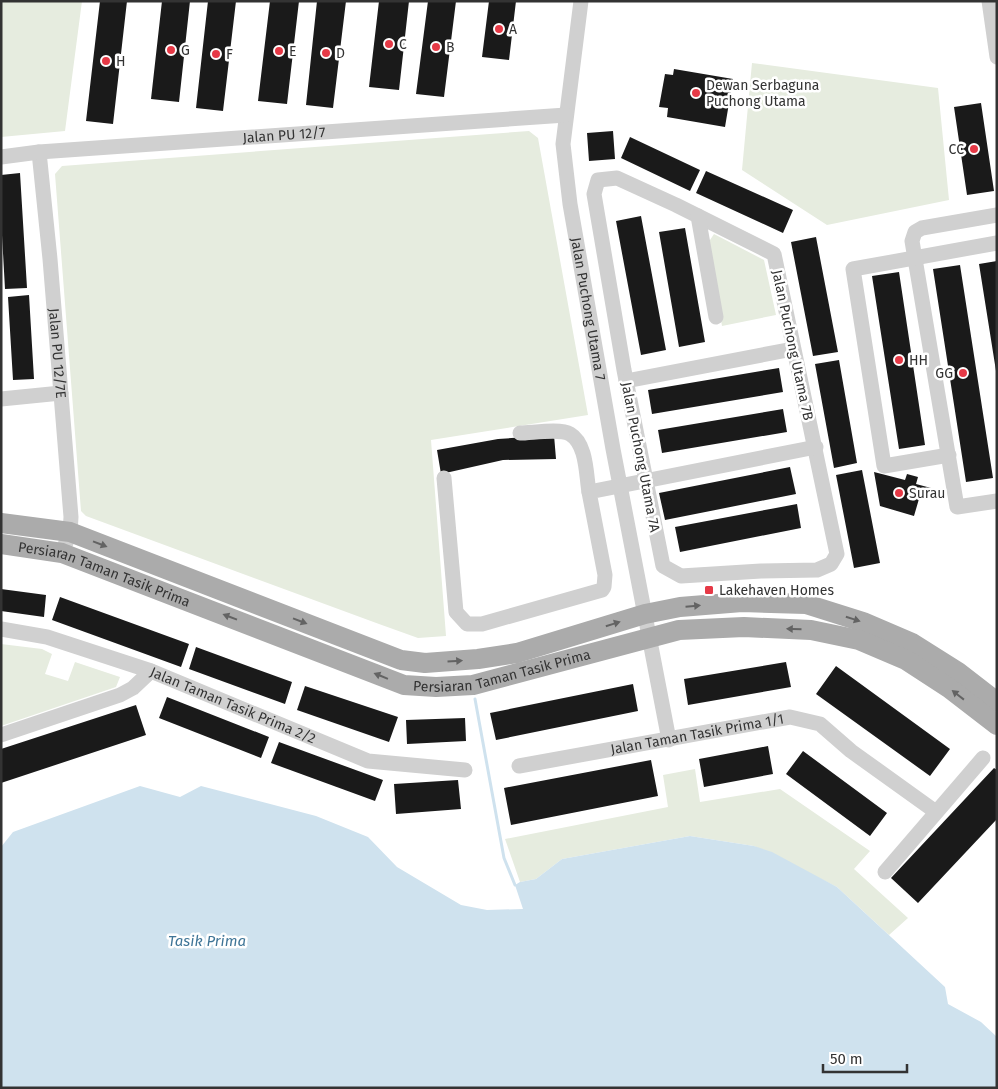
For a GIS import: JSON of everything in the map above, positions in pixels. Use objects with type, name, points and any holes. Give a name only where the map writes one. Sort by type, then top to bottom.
[{"type":"main road","name":"Persiaran Taman Tasik Prima","points":[[1,523],[70,532],[402,660],[425,663],[478,659],[518,653],[645,614],[680,607],[742,602],[806,604],[863,622],[912,643],[958,672],[997,702]]},
{"type":"main road","name":"Persiaran Taman Tasik Prima","points":[[1,544],[62,553],[404,685],[436,687],[473,685],[679,630],[744,627],[811,630],[859,640],[906,660],[949,688],[997,725]]},
{"type":"street","name":"Jalan Puchong Utama 7","points":[[581,1],[563,144],[568,188],[620,485],[669,740]]},
{"type":"street","points":[[989,1],[997,58]]},
{"type":"street","name":"Jalan PU 12/7","points":[[1,157],[39,152],[566,115]]},
{"type":"street","name":"Jalan PU 12/7E","points":[[39,152],[51,269],[71,517],[70,532],[62,553]]},
{"type":"street","name":"Jalan Puchong Utama 7B","points":[[594,194],[598,180],[617,178],[774,254],[837,554],[831,564],[817,570]]},
{"type":"street","points":[[568,188],[594,194]]},
{"type":"street","name":"Jalan Puchong Utama 7A","points":[[594,194],[626,381],[663,566],[681,576],[817,570]]},
{"type":"street","points":[[997,215],[922,228],[915,232],[912,241],[957,507],[997,500]]},
{"type":"street","points":[[698,216],[716,317]]},
{"type":"street","points":[[949,455],[884,466],[853,269],[997,244]]},
{"type":"street","points":[[626,381],[794,349]]},
{"type":"street","points":[[1,399],[60,392]]},
{"type":"street","points":[[444,478],[456,612],[467,624],[482,624],[602,590],[605,575],[580,443],[570,434],[558,432],[520,433]]},
{"type":"street","points":[[588,492],[816,447]]},
{"type":"street","name":"Jalan Taman Tasik Prima 2/2","points":[[1,629],[48,637],[151,672],[368,761],[466,770]]},
{"type":"street","points":[[1,735],[120,695],[133,688],[151,672]]},
{"type":"street","name":"Jalan Taman Tasik Prima 1/1","points":[[519,766],[790,717],[820,724],[851,751],[936,812]]},
{"type":"street","points":[[884,872],[983,758]]},
{"type":"shaded area","points":[[1,1],[82,1],[65,131],[1,137]]},
{"type":"shaded area","points":[[752,63],[938,88],[949,200],[827,225],[742,170]]},
{"type":"shaded area","points":[[529,131],[538,138],[588,415],[431,440],[446,636],[418,638],[86,516],[81,511],[55,174],[62,166]]},
{"type":"shaded area","points":[[714,234],[764,260],[776,315],[722,326],[708,243]]},
{"type":"shaded area","points":[[1,644],[42,649],[52,654],[45,674],[68,681],[75,662],[120,677],[116,687],[1,726]]},
{"type":"shaded area","points":[[695,769],[700,802],[780,789],[870,851],[854,869],[908,918],[889,935],[837,887],[754,846],[690,836],[562,859],[536,879],[520,882],[505,839],[668,807],[663,775]]},
{"type":"water","name":"Tasik Prima","points":[[140,786],[180,797],[201,786],[316,816],[368,837],[397,867],[461,905],[487,910],[523,909],[515,885],[520,882],[536,879],[562,859],[690,836],[754,846],[772,852],[837,887],[945,987],[948,1004],[981,1022],[997,1037],[997,1088],[1,1088],[1,847],[13,832]]},
{"type":"building","name":"H","points":[[100,1],[127,1],[113,124],[86,121]]},
{"type":"building","name":"G","points":[[162,1],[190,1],[179,102],[151,99]]},
{"type":"building","name":"F","points":[[208,1],[236,1],[223,111],[196,108]]},
{"type":"building","name":"E","points":[[270,1],[299,1],[287,104],[258,101]]},
{"type":"building","name":"D","points":[[317,1],[346,1],[333,108],[306,105]]},
{"type":"building","name":"C","points":[[379,1],[409,1],[399,90],[369,87]]},
{"type":"building","name":"B","points":[[428,1],[456,1],[444,97],[416,94]]},
{"type":"building","name":"A","points":[[489,1],[516,1],[509,60],[482,57]]},
{"type":"building","name":"Dewan Serbaguna Puchong Utama","points":[[674,69],[733,79],[725,127],[667,117],[668,108],[659,107],[665,74],[673,75]]},
{"type":"building","name":"CC","points":[[981,103],[994,191],[967,195],[954,107]]},
{"type":"building","points":[[613,131],[615,159],[589,161],[587,133]]},
{"type":"building","points":[[630,137],[700,170],[690,191],[621,158]]},
{"type":"building","points":[[706,171],[793,210],[783,233],[696,193]]},
{"type":"building","points":[[20,173],[27,288],[5,289],[1,175]]},
{"type":"building","points":[[641,216],[666,350],[641,355],[616,221]]},
{"type":"building","points":[[685,228],[705,342],[679,347],[659,232]]},
{"type":"building","points":[[816,237],[838,352],[813,356],[791,242]]},
{"type":"building","points":[[997,261],[997,371],[996,371],[979,264]]},
{"type":"building","name":"GG","points":[[960,265],[993,478],[966,482],[933,269]]},
{"type":"building","name":"HH","points":[[899,272],[925,445],[899,449],[872,276]]},
{"type":"building","points":[[29,295],[34,379],[13,380],[8,297]]},
{"type":"building","points":[[839,360],[857,463],[834,468],[815,364]]},
{"type":"building","points":[[779,368],[783,392],[652,414],[648,390]]},
{"type":"building","points":[[783,409],[787,432],[662,453],[658,430]]},
{"type":"building","points":[[554,435],[556,459],[503,460],[441,474],[437,450],[498,439]]},
{"type":"building","points":[[790,467],[796,494],[665,520],[659,493]]},
{"type":"building","points":[[862,470],[880,563],[854,568],[836,475]]},
{"type":"building","name":"Surau","points":[[874,472],[905,480],[907,474],[918,477],[916,484],[931,488],[929,494],[921,492],[914,516],[880,506]]},
{"type":"building","points":[[797,504],[801,528],[680,552],[675,527]]},
{"type":"building","points":[[1,589],[46,595],[44,617],[1,611]]},
{"type":"building","points":[[60,597],[189,644],[181,667],[52,620]]},
{"type":"building","points":[[196,647],[292,682],[285,704],[189,669]]},
{"type":"building","points":[[786,662],[791,687],[688,705],[684,679]]},
{"type":"building","points":[[836,666],[950,749],[930,776],[816,694]]},
{"type":"building","points":[[633,684],[638,711],[496,740],[490,713]]},
{"type":"building","points":[[305,686],[398,717],[389,742],[297,710]]},
{"type":"building","points":[[167,697],[269,737],[261,758],[159,718]]},
{"type":"building","points":[[136,705],[146,735],[1,783],[1,749]]},
{"type":"building","points":[[465,718],[466,741],[407,744],[406,720]]},
{"type":"building","points":[[279,742],[383,780],[375,801],[271,763]]},
{"type":"building","points":[[768,746],[773,774],[704,787],[699,759]]},
{"type":"building","points":[[803,751],[887,813],[870,836],[786,774]]},
{"type":"building","points":[[651,760],[658,796],[511,825],[504,788]]},
{"type":"building","points":[[994,768],[997,770],[997,819],[918,903],[891,878]]},
{"type":"building","points":[[458,780],[461,809],[396,814],[394,784]]},
{"type":"waterway","points":[[475,699],[504,858],[515,885]]},
{"type":"place","name":"A","points":[[499,29]]},
{"type":"place","name":"C","points":[[389,44]]},
{"type":"place","name":"B","points":[[436,47]]},
{"type":"place","name":"G","points":[[171,50]]},
{"type":"place","name":"E","points":[[279,51]]},
{"type":"place","name":"D","points":[[326,53]]},
{"type":"place","name":"F","points":[[216,54]]},
{"type":"place","name":"H","points":[[106,61]]},
{"type":"place","name":"Dewan Serbaguna Puchong Utama","points":[[696,93]]},
{"type":"place","name":"CC","points":[[974,149]]},
{"type":"place","name":"HH","points":[[899,360]]},
{"type":"place","name":"GG","points":[[963,373]]},
{"type":"place","name":"Surau","points":[[899,493]]},
{"type":"place","name":"Lakehaven Homes","points":[[709,590]]}]
